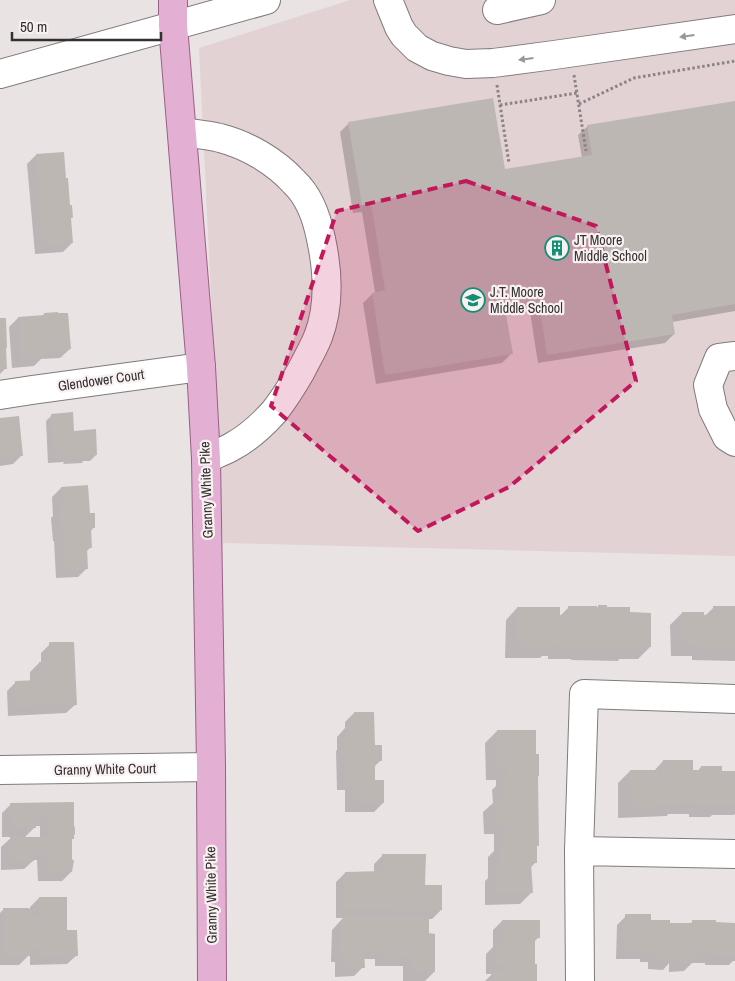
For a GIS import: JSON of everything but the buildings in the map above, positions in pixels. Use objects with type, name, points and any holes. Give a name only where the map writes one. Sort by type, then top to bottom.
[{"type":"main road","name":"Granny White Pike","points":[[173,13],[201,367],[206,459],[212,981]]},
{"type":"street","points":[[0,74],[52,60],[173,13],[266,0]]},
{"type":"street","points":[[388,0],[399,27],[417,48],[432,56],[466,64],[493,63],[571,53],[735,28]]},
{"type":"street","points":[[497,10],[541,0]]},
{"type":"street","points":[[182,132],[210,136],[231,142],[271,162],[295,182],[306,197],[314,213],[320,230],[326,266],[326,299],[319,335],[313,349],[285,396],[273,412],[240,442],[206,459]]},
{"type":"street","points":[[735,356],[719,358],[708,385],[713,409],[727,437],[735,442]]},
{"type":"street","name":"Glendower Court","points":[[0,395],[201,367]]},
{"type":"street","points":[[580,981],[579,852],[584,694],[735,699]]},
{"type":"street","name":"Granny White Court","points":[[0,770],[211,767]]},
{"type":"street","points":[[579,852],[735,854]]},
{"type":"path","points":[[571,53],[586,152]]},
{"type":"path","points":[[579,104],[634,78],[735,61]]},
{"type":"path","points":[[493,63],[509,164]]},
{"type":"path","points":[[500,105],[577,93]]},
{"type":"highlighted area","points":[[466,181],[596,226],[636,381],[509,487],[418,531],[271,406],[337,211]]},
{"type":"shaded area","name":"J.T. Moore Middle School","points":[[350,0],[735,0],[735,556],[223,543],[199,48]]},
{"type":"place","name":"JT Moore Middle School","points":[[557,248]]},
{"type":"place","name":"J.T. Moore Middle School","points":[[473,300]]}]
